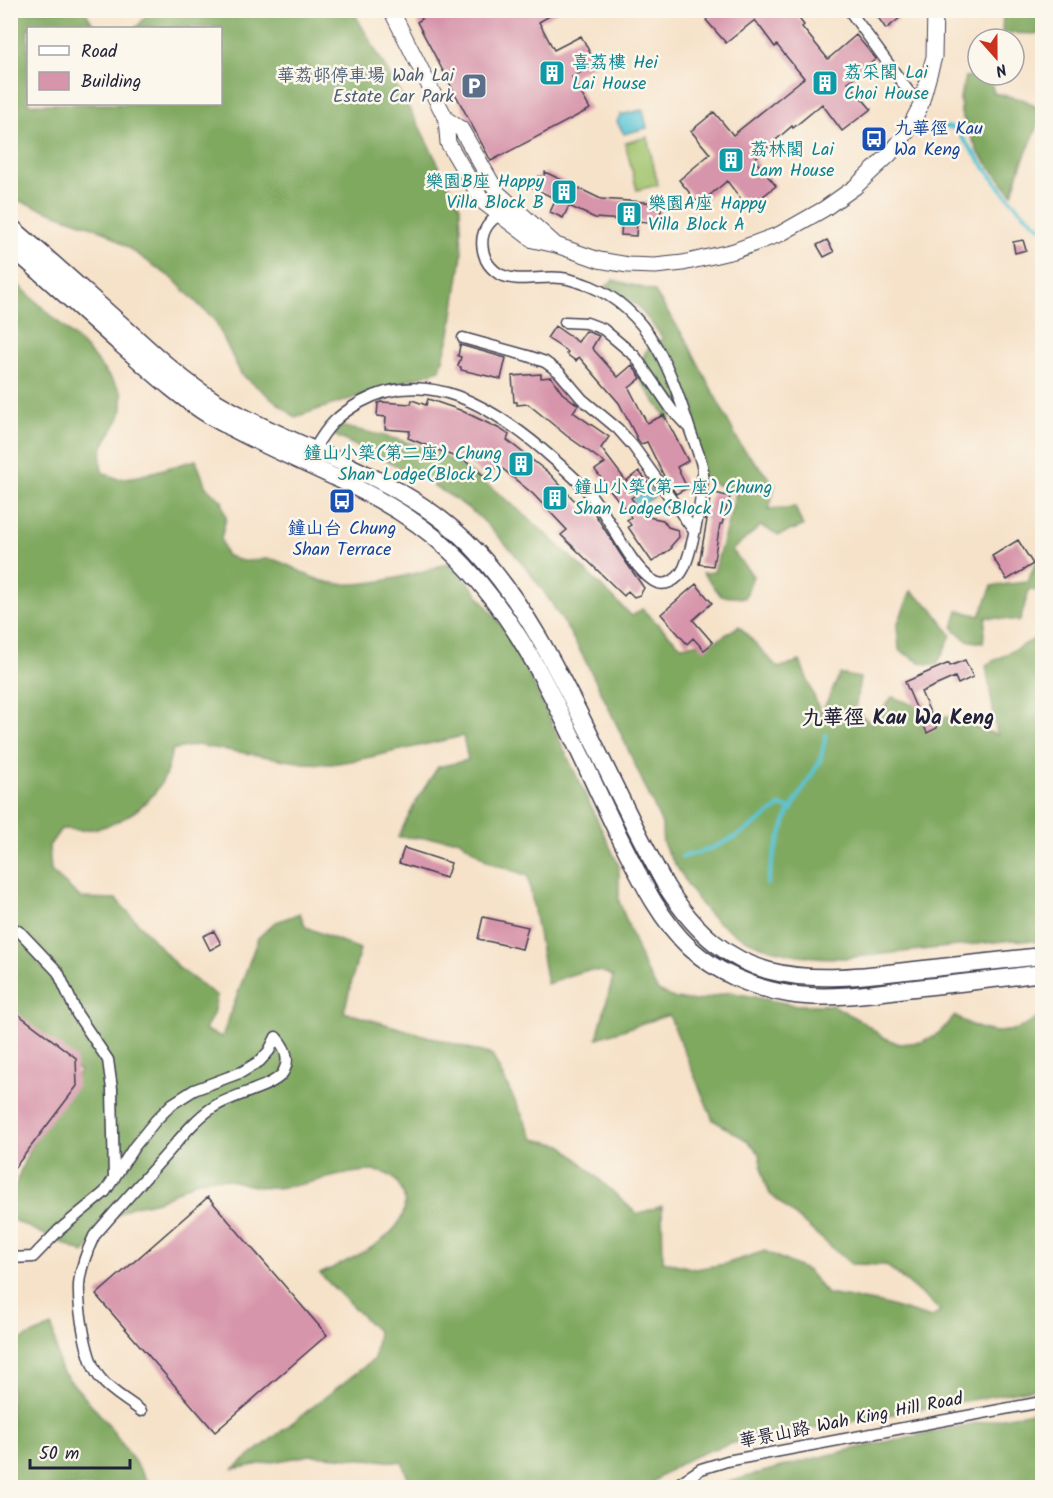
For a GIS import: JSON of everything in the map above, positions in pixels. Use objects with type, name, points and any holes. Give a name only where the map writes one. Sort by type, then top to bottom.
[{"type":"main road","points":[[391,10],[446,119],[448,143],[483,202],[532,240],[556,244],[586,256],[613,263],[637,266],[669,265],[734,251],[780,234],[850,192],[875,169],[907,132],[920,107],[932,67],[936,32],[934,10]]},
{"type":"main road","points":[[446,119],[461,129],[496,192],[556,244]]},
{"type":"main road","points":[[496,192],[499,215]]},
{"type":"main road","points":[[10,226],[184,379],[239,414],[286,438],[348,464],[414,500],[459,534],[490,567],[517,602],[550,656],[666,886],[689,920],[717,946],[764,969],[791,976],[817,978],[862,976],[1042,956]]},
{"type":"main road","points":[[10,246],[158,377],[197,408],[248,437],[381,501],[419,525],[453,553],[504,614],[534,662],[651,897],[679,936],[705,960],[742,980],[766,989],[813,996],[878,993],[1042,973]]},
{"type":"street","points":[[849,10],[909,92]]},
{"type":"street","points":[[314,450],[326,429],[344,412],[375,395],[399,388],[425,388],[454,395],[483,407],[509,423],[571,474],[602,509],[640,567],[651,579],[658,584],[676,579],[689,554],[703,470],[672,377],[643,325],[630,310],[612,298],[590,286],[561,278],[514,278],[500,274],[490,267],[481,241],[488,225],[499,215],[514,208]]},
{"type":"street","points":[[565,322],[586,323],[603,329],[635,356],[672,410],[689,428]]},
{"type":"street","points":[[463,338],[545,362],[559,372],[582,399],[618,429],[633,446],[694,531]]},
{"type":"street","points":[[10,926],[21,933],[58,972],[77,1014],[108,1060],[112,1089],[114,1180]]},
{"type":"street","points":[[10,1258],[33,1257],[59,1230],[105,1192],[134,1147],[172,1104],[194,1090],[242,1072],[260,1061],[269,1051],[276,1037],[283,1044],[287,1062],[279,1077],[269,1084],[231,1097],[212,1108],[190,1127],[94,1236],[86,1254],[79,1285],[86,1347],[101,1380],[141,1411]]},
{"type":"street","name":"華景山路 Wah King Hill Road","points":[[672,1488],[701,1469],[727,1461],[1042,1402]]},
{"type":"green space","points":[[11,11],[85,11],[94,27],[27,27],[27,105],[222,105],[222,27],[136,27],[150,11],[353,11],[419,126],[460,207],[462,255],[450,334],[440,370],[295,417],[241,374],[215,321],[173,279],[104,231],[11,198]]},
{"type":"green space","points":[[1003,11],[1042,11],[1042,34],[1026,34],[1026,27],[1002,27]]},
{"type":"green space","points":[[965,77],[966,87],[992,87],[994,93],[1025,100],[1042,111],[1042,117],[1021,165],[1012,194],[978,152],[961,113],[960,98]]},
{"type":"green space","points":[[647,137],[658,185],[637,190],[625,143]]},
{"type":"green space","points":[[10,277],[85,347],[122,392],[120,417],[105,442],[101,454],[102,472],[118,479],[139,476],[196,460],[206,487],[222,501],[226,518],[221,539],[226,555],[239,560],[271,559],[317,579],[347,584],[383,581],[448,563],[471,586],[502,626],[527,671],[619,866],[619,901],[645,969],[658,991],[676,999],[697,1001],[730,992],[794,1005],[833,1005],[866,1024],[881,1036],[899,1044],[922,1042],[939,1033],[955,1016],[978,1028],[998,1032],[1019,1028],[1042,1015],[1042,1387],[729,1444],[685,1461],[646,1487],[411,1487],[402,1462],[311,1455],[233,1469],[374,1359],[378,1332],[320,1274],[364,1252],[393,1230],[402,1217],[405,1203],[400,1187],[395,1179],[388,1175],[371,1171],[272,1188],[209,1178],[190,1184],[160,1200],[122,1212],[104,1228],[84,1253],[11,1219],[13,1198],[25,1159],[45,1123],[80,1071],[11,1023]],"holes":[[[463,736],[468,760],[438,767],[418,798],[398,837],[458,839],[489,862],[528,876],[547,984],[572,974],[589,971],[597,971],[613,977],[597,1038],[669,1015],[713,1120],[748,1141],[759,1153],[764,1181],[770,1194],[851,1264],[886,1265],[940,1310],[932,1318],[881,1303],[827,1294],[808,1271],[765,1251],[725,1264],[695,1269],[663,1261],[662,1206],[637,1214],[562,1145],[534,1139],[492,1055],[344,1012],[360,949],[308,928],[300,913],[274,923],[258,938],[222,1037],[205,1030],[213,1014],[217,996],[179,968],[116,899],[81,898],[51,871],[49,846],[61,829],[85,830],[110,825],[133,812],[153,795],[160,784],[167,770],[172,750],[196,745],[304,763],[331,764]]]},
{"type":"green space","points":[[613,280],[654,291],[686,340],[741,446],[775,485],[769,509],[795,507],[803,526],[779,535],[761,526],[732,550],[753,576],[745,598],[721,596],[703,573],[714,572],[736,493],[695,475],[691,451],[695,412],[693,402],[673,398],[669,421],[636,375],[646,351],[663,338],[637,305],[605,287]]},
{"type":"green space","points":[[340,426],[421,447],[465,469],[496,491],[530,520],[632,616],[642,609],[681,646],[716,641],[739,626],[778,668],[800,661],[821,714],[840,674],[860,678],[855,710],[872,724],[892,697],[997,735],[986,665],[1042,635],[1042,942],[1014,940],[828,958],[791,954],[772,949],[738,935],[722,925],[701,904],[666,850],[662,824],[592,673],[550,601],[526,568],[477,515],[423,479],[334,435]]},
{"type":"green space","points":[[1042,550],[1042,591],[1029,590],[1020,621],[986,617],[983,643],[966,640],[953,628],[958,610],[980,616],[992,586],[1027,582]]},
{"type":"green space","points":[[911,591],[932,608],[951,635],[937,665],[921,663],[899,650],[897,625]]},
{"type":"green space","points":[[52,1326],[60,1369],[109,1425],[152,1487],[11,1487],[11,1344]]},
{"type":"green space","points":[[1042,1410],[1042,1487],[713,1487],[836,1453]]},
{"type":"water","points":[[643,110],[647,128],[624,134],[617,122],[620,115]]},
{"type":"water","points":[[649,488],[655,496],[627,515],[622,508]]},
{"type":"building","name":"華荔邨停車場 Wah Lai Estate Car Park","points":[[418,10],[560,10],[539,22],[554,50],[581,36],[596,64],[572,77],[590,109],[491,161],[417,22],[422,19]]},
{"type":"building","points":[[717,10],[792,10],[804,25],[802,27],[828,59],[856,35],[876,59],[848,82],[871,109],[842,131],[822,104],[793,128],[792,126],[754,159],[776,186],[748,208],[727,181],[699,204],[679,180],[710,154],[691,131],[714,112],[733,135],[804,78],[777,45],[775,47],[755,20],[726,43],[706,20]]},
{"type":"building","points":[[873,10],[910,10],[886,29]]},
{"type":"building","points":[[545,172],[601,199],[657,203],[656,209],[661,209],[660,223],[637,221],[636,236],[621,235],[622,220],[595,218],[569,206],[563,218],[550,212],[556,199],[533,188],[539,176],[543,178]]},
{"type":"building","points":[[827,240],[834,252],[824,257],[817,245]]},
{"type":"building","points":[[1023,240],[1026,250],[1015,253],[1013,242]]},
{"type":"building","points":[[555,326],[578,342],[586,331],[599,336],[592,348],[618,377],[632,365],[641,378],[629,388],[647,423],[664,415],[688,461],[677,467],[687,488],[676,494],[665,478],[647,442],[641,444],[638,440],[619,403],[579,357],[576,361],[566,354],[568,352],[547,338]]},
{"type":"building","points":[[460,345],[506,358],[501,379],[461,370],[458,366],[461,357],[458,356]]},
{"type":"building","points":[[541,374],[541,378],[551,377],[562,393],[578,405],[573,412],[609,437],[601,448],[626,481],[639,471],[649,484],[631,498],[644,516],[663,520],[668,527],[678,530],[679,537],[671,546],[672,548],[652,562],[628,527],[631,525],[627,520],[631,517],[595,470],[605,463],[528,404],[517,405],[517,402],[514,402],[512,376]]},
{"type":"building","points":[[428,399],[460,410],[509,435],[507,440],[550,474],[586,513],[591,508],[644,588],[640,595],[634,597],[628,591],[624,596],[561,535],[567,530],[533,494],[498,465],[488,479],[465,461],[408,438],[410,431],[385,429],[386,417],[377,416],[378,403],[381,402],[411,404],[412,400],[426,405]]},
{"type":"building","points":[[712,492],[730,497],[722,524],[720,524],[713,566],[699,564],[707,520],[705,519]]},
{"type":"building","points":[[1018,540],[1033,564],[1007,580],[992,556]]},
{"type":"building","points":[[696,584],[712,603],[693,620],[713,643],[704,650],[693,638],[687,644],[661,614]]},
{"type":"building","points":[[965,660],[973,677],[958,684],[955,677],[921,692],[937,728],[927,733],[905,682],[949,663],[950,666]]},
{"type":"building","points":[[404,848],[451,863],[446,878],[399,863]]},
{"type":"building","points":[[483,917],[528,927],[522,949],[478,939]]},
{"type":"building","points":[[214,931],[221,944],[210,950],[203,936]]},
{"type":"building","points":[[10,1008],[76,1058],[77,1086],[10,1174]]},
{"type":"building","points":[[208,1197],[327,1335],[215,1432],[96,1295]]},
{"type":"waterway","points":[[943,127],[956,130],[1007,196],[1042,228]]},
{"type":"waterway","points":[[767,884],[788,814],[820,761],[826,735]]},
{"type":"waterway","points":[[682,857],[710,849],[734,838],[780,806],[792,809]]},
{"type":"place","name":"喜荔樓 Hei Lai House","points":[[552,73]]},
{"type":"place","name":"荔采閣 Lai Choi House","points":[[825,83]]},
{"type":"place","name":"華荔邨停車場 Wah Lai Estate Car Park","points":[[474,86]]},
{"type":"place","name":"九華徑 Kau Wa Keng","points":[[874,139]]},
{"type":"place","name":"荔林閣 Lai Lam House","points":[[731,160]]},
{"type":"place","name":"樂園B座 Happy Villa Block B","points":[[564,192]]},
{"type":"place","name":"樂園A座 Happy Villa Block A","points":[[629,214]]},
{"type":"place","name":"鐘山小築(第二座) Chung Shan Lodge(Block 2)","points":[[521,464]]},
{"type":"place","name":"鐘山小築(第一座) Chung Shan Lodge(Block 1)","points":[[555,498]]},
{"type":"place","name":"鐘山台 Chung Shan Terrace","points":[[342,501]]},
{"type":"district","name":"九華徑 Kau Wa Keng","points":[[898,718]]}]
